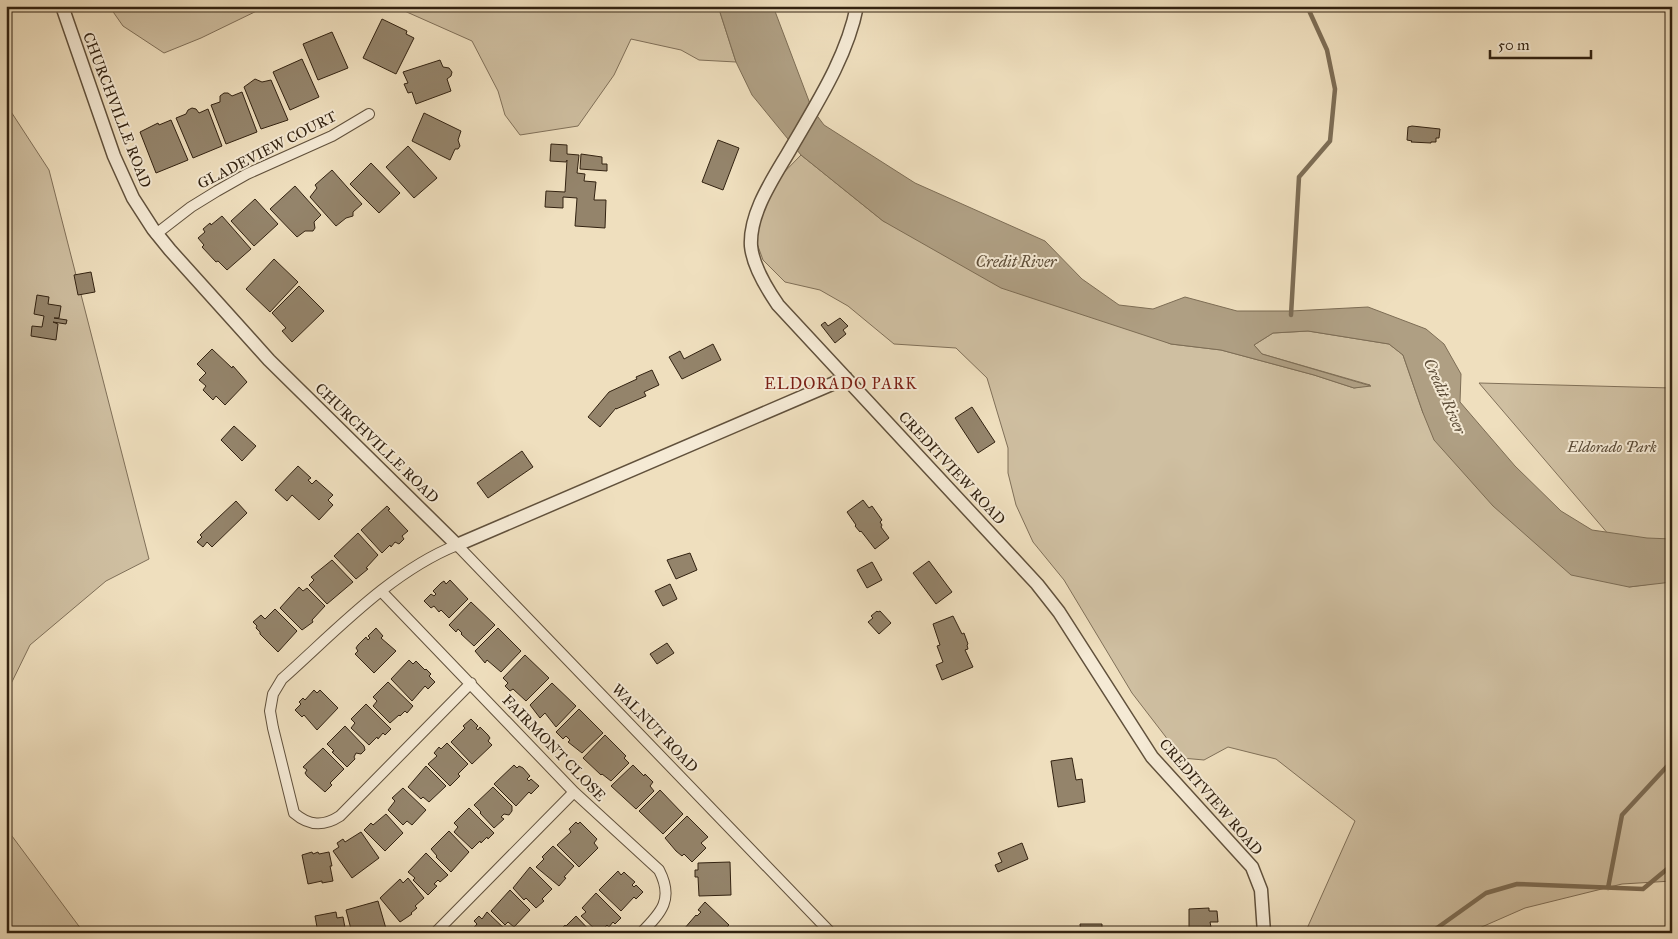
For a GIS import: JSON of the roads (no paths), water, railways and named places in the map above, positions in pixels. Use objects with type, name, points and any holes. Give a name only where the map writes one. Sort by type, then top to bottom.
[{"type":"street","name":"CHURCHVILLE ROAD","points":[[62,6],[114,156],[133,198],[156,234],[269,360],[457,545]]},
{"type":"street","name":"CREDITVIEW ROAD","points":[[857,6],[842,51],[823,91],[758,210],[751,246],[754,258],[768,290],[778,305],[1037,584],[1060,612],[1152,757],[1252,867],[1261,890],[1264,933]]},
{"type":"street","name":"GLADEVIEW COURT","points":[[156,234],[191,207],[247,174],[332,136],[369,114]]},
{"type":"street","points":[[470,683],[340,816],[321,824],[311,824],[302,820],[294,813],[272,728],[270,711],[273,694],[282,679],[381,590],[437,553],[846,378]]},
{"type":"street","name":"WALNUT ROAD","points":[[457,545],[831,933]]},
{"type":"street","name":"FAIRMONT CLOSE","points":[[381,590],[574,792],[659,870],[665,881],[666,894],[663,906],[656,917],[641,933]]},
{"type":"street","points":[[435,933],[574,792]]},
{"type":"water","name":"Credit River","points":[[718,6],[773,6],[812,109],[824,125],[915,183],[1045,241],[1082,279],[1119,305],[1153,309],[1185,297],[1237,311],[1291,311],[1368,307],[1426,329],[1444,344],[1461,374],[1460,402],[1515,466],[1561,511],[1592,530],[1647,538],[1672,539],[1672,582],[1629,587],[1571,575],[1493,506],[1434,440],[1403,355],[1389,344],[1308,331],[1273,333],[1254,345],[1262,354],[1371,386],[1354,388],[1314,375],[1221,350],[1171,344],[1001,288],[883,221],[801,155],[752,95],[736,62]]},
{"type":"waterway","points":[[1291,315],[1299,177],[1330,141],[1335,89],[1327,50],[1307,6]]},
{"type":"waterway","points":[[1608,888],[1622,815],[1672,761]]},
{"type":"waterway","points":[[1430,933],[1486,893],[1517,884],[1643,889],[1672,865]]},
{"type":"district","name":"ELDORADO PARK","points":[[841,383]]},
{"type":"park label","name":"Eldorado Park","points":[[1612,447]]}]
